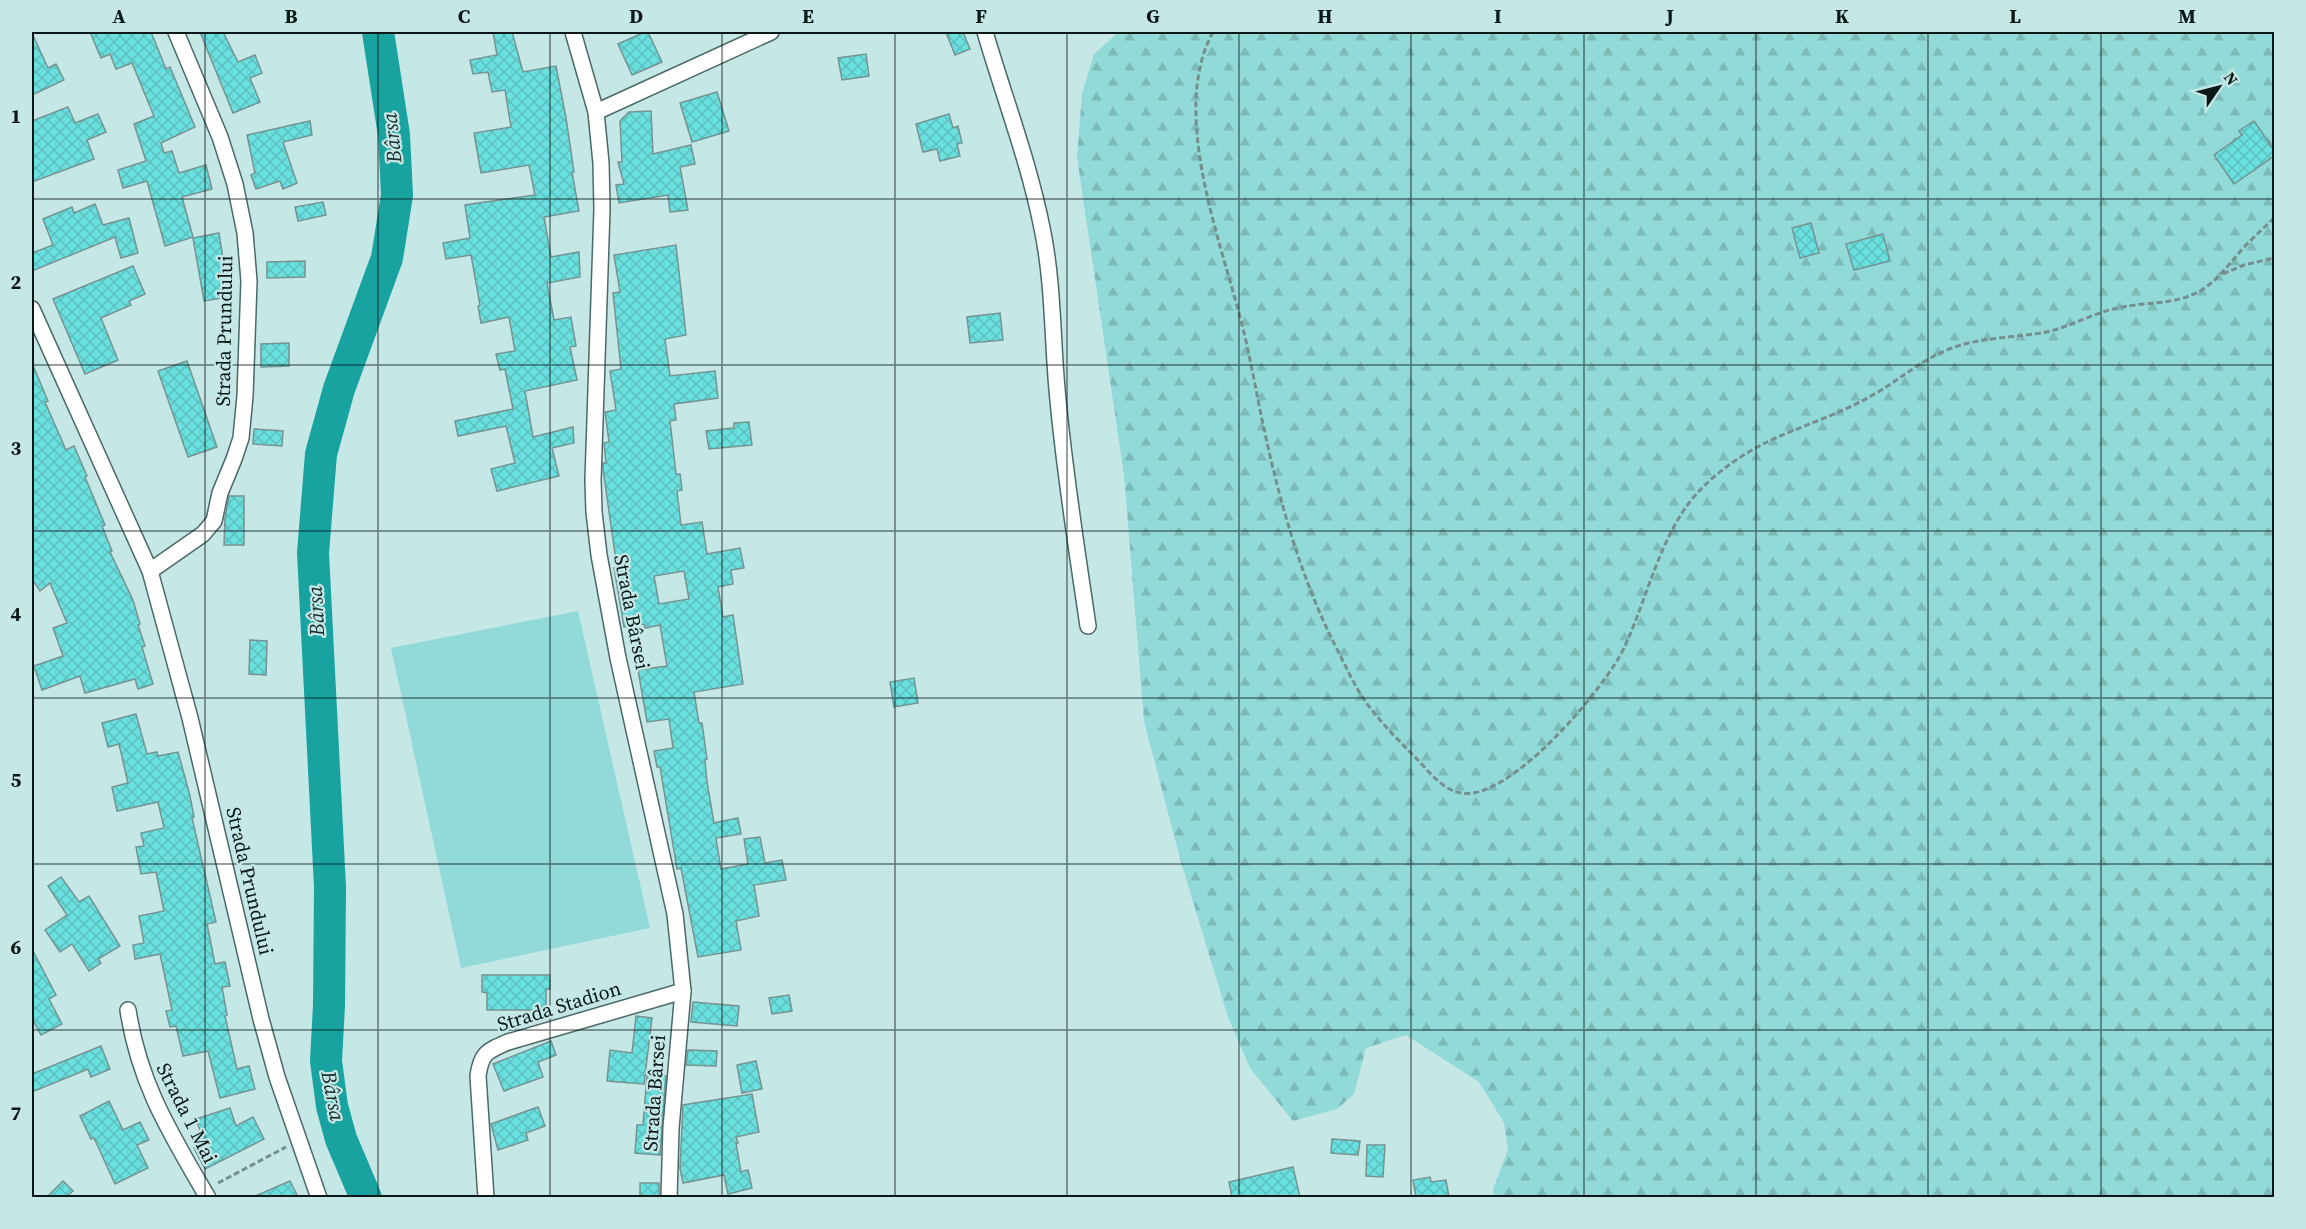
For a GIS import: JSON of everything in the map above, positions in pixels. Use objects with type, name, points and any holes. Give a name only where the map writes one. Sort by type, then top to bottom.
[{"type":"street","name":"Strada Prundului","points":[[150,571],[203,534],[214,521],[220,493],[241,438],[245,386],[249,281],[245,233],[235,184],[220,137],[176,32]]},
{"type":"street","name":"Strada Bârsei","points":[[573,32],[596,112],[601,163],[602,209],[593,440],[594,512],[599,555],[618,658],[675,914],[683,991],[671,1128],[669,1197]]},
{"type":"street","points":[[596,112],[771,32]]},
{"type":"street","points":[[986,32],[1042,229],[1049,273],[1058,398],[1069,499],[1088,626]]},
{"type":"street","name":"Strada Prundului","points":[[32,309],[150,571],[190,718],[261,1019],[298,1140],[320,1197]]},
{"type":"street","name":"Strada Stadion","points":[[486,1197],[478,1076],[480,1063],[486,1052],[508,1042],[683,991]]},
{"type":"street","name":"Strada 1 Mai","points":[[128,1010],[137,1058],[146,1082],[206,1194]]},
{"type":"path","points":[[1213,32],[1198,69],[1196,104],[1200,158],[1214,222],[1248,349],[1282,510],[1305,579],[1355,683],[1381,722],[1438,782],[1461,793],[1480,791],[1501,783],[1520,770],[1590,699],[1609,675],[1625,646],[1672,530],[1688,504],[1728,466],[1766,443],[1872,396],[1914,366],[1956,346],[2051,331],[2120,307],[2181,300],[2203,289],[2222,275],[2244,265],[2274,258]]},
{"type":"path","points":[[2222,275],[2246,245],[2274,218]]},
{"type":"path","points":[[206,1194],[298,1140]]},
{"type":"green space","points":[[1119,32],[2274,32],[2274,1197],[1494,1197],[1493,1189],[1508,1150],[1504,1123],[1479,1082],[1406,1035],[1366,1048],[1354,1094],[1337,1109],[1293,1121],[1250,1068],[1228,1017],[1181,862],[1144,721],[1124,475],[1077,157],[1082,94],[1094,54]]},
{"type":"green space","points":[[578,611],[650,928],[461,968],[391,648]]},
{"type":"building","points":[[90,32],[151,32],[166,69],[170,67],[195,127],[161,143],[164,153],[172,151],[179,173],[206,165],[212,189],[182,197],[193,237],[165,246],[147,181],[123,188],[118,170],[146,161],[134,124],[154,116],[132,63],[116,69],[110,54],[101,58]]},
{"type":"building","points":[[200,32],[223,32],[238,62],[255,55],[262,73],[250,78],[260,102],[233,113]]},
{"type":"building","points":[[493,32],[512,32],[523,72],[556,66],[579,211],[544,217],[551,257],[579,252],[580,277],[547,283],[554,320],[571,317],[576,346],[570,347],[577,380],[525,391],[533,437],[573,427],[574,443],[552,448],[559,476],[497,491],[491,469],[515,463],[506,426],[458,436],[455,421],[513,409],[505,369],[500,370],[496,354],[515,351],[509,317],[481,323],[471,255],[446,259],[443,243],[470,238],[465,205],[535,195],[529,165],[481,173],[474,133],[511,127],[505,90],[492,92],[488,72],[473,74],[470,60],[497,55]]},
{"type":"building","points":[[648,32],[662,62],[632,75],[618,44]]},
{"type":"building","points":[[946,32],[963,32],[970,49],[955,55]]},
{"type":"building","points":[[32,33],[48,68],[56,64],[64,80],[32,95]]},
{"type":"building","points":[[866,54],[869,76],[842,80],[838,58]]},
{"type":"building","points":[[717,92],[729,131],[692,142],[680,103]]},
{"type":"building","points":[[68,107],[75,123],[98,114],[106,132],[87,140],[94,159],[32,182],[32,121]]},
{"type":"building","points":[[651,111],[653,154],[691,145],[695,164],[680,167],[688,210],[670,212],[668,195],[619,203],[616,185],[624,184],[618,162],[622,162],[620,121],[629,112]]},
{"type":"building","points":[[949,114],[953,128],[958,126],[962,143],[957,144],[960,156],[940,161],[937,149],[923,152],[916,124]]},
{"type":"building","points":[[310,121],[312,135],[283,142],[297,183],[283,189],[280,181],[256,189],[251,175],[255,173],[247,135]]},
{"type":"building","points":[[2254,121],[2274,150],[2274,156],[2234,184],[2214,155],[2242,135],[2239,131]]},
{"type":"building","points":[[323,202],[326,215],[298,221],[295,207]]},
{"type":"building","points":[[95,204],[103,225],[129,218],[138,253],[121,258],[115,237],[32,271],[32,253],[53,245],[43,219],[72,207],[74,213]]},
{"type":"building","points":[[1811,223],[1819,253],[1800,258],[1792,228]]},
{"type":"building","points":[[219,233],[229,297],[204,301],[193,238]]},
{"type":"building","points":[[1883,234],[1890,261],[1854,270],[1846,244]]},
{"type":"building","points":[[676,245],[686,335],[665,339],[670,376],[715,371],[718,398],[674,404],[676,420],[670,421],[676,474],[680,474],[682,490],[677,491],[681,525],[702,522],[707,554],[740,548],[744,568],[731,570],[733,584],[718,587],[723,617],[733,615],[743,684],[694,692],[699,723],[702,723],[707,759],[705,760],[707,782],[714,823],[738,818],[741,834],[716,838],[721,869],[748,864],[744,839],[760,837],[765,863],[782,860],[786,880],[754,885],[759,916],[736,921],[741,950],[698,957],[681,868],[677,869],[660,767],[657,767],[654,751],[673,748],[669,719],[647,722],[638,670],[667,666],[660,625],[645,628],[644,624],[624,627],[614,568],[617,568],[603,463],[606,463],[604,443],[609,442],[605,412],[616,410],[610,371],[621,369],[613,293],[620,292],[614,255]],"holes":[[[684,571],[689,599],[659,604],[654,576]]]},
{"type":"building","points":[[305,261],[305,277],[267,278],[267,262]]},
{"type":"building","points":[[133,266],[145,294],[129,301],[131,305],[101,318],[118,360],[85,374],[53,299]]},
{"type":"building","points":[[1000,313],[1003,340],[970,343],[967,317]]},
{"type":"building","points":[[289,343],[289,366],[261,367],[261,344]]},
{"type":"building","points":[[187,361],[217,447],[188,457],[158,371]]},
{"type":"building","points":[[32,363],[48,401],[45,402],[66,450],[74,446],[87,476],[85,477],[105,525],[102,526],[112,551],[110,552],[133,600],[145,646],[142,647],[153,684],[138,689],[135,679],[85,693],[80,676],[42,690],[34,666],[63,656],[53,628],[67,623],[50,583],[40,591],[32,579]]},
{"type":"building","points":[[749,422],[752,445],[709,449],[706,431],[734,428],[734,423]]},
{"type":"building","points":[[254,429],[283,431],[282,446],[253,444]]},
{"type":"building","points":[[229,496],[244,496],[244,545],[224,545]]},
{"type":"building","points":[[250,640],[267,641],[266,675],[249,674]]},
{"type":"building","points":[[914,678],[918,703],[894,707],[890,682]]},
{"type":"building","points":[[136,714],[147,754],[157,752],[158,756],[178,752],[190,796],[194,817],[192,818],[216,922],[207,924],[215,964],[225,962],[230,986],[222,987],[227,1015],[225,1016],[237,1069],[249,1066],[255,1089],[220,1098],[208,1051],[183,1056],[176,1026],[170,1027],[166,1011],[172,1010],[160,954],[135,959],[133,945],[144,943],[139,916],[164,911],[156,872],[141,874],[136,847],[144,846],[141,833],[164,828],[158,802],[117,811],[112,787],[128,783],[119,744],[108,747],[102,723]]},
{"type":"building","points":[[61,877],[79,902],[89,896],[120,946],[98,959],[101,963],[89,971],[72,944],[60,952],[45,930],[67,915],[48,886]]},
{"type":"building","points":[[32,949],[56,995],[49,999],[62,1024],[41,1035],[32,1018]]},
{"type":"building","points":[[482,975],[550,975],[550,989],[546,989],[546,1010],[487,1010],[487,993],[482,992]]},
{"type":"building","points":[[789,995],[792,1011],[772,1014],[769,998]]},
{"type":"building","points":[[693,1002],[739,1006],[737,1026],[691,1022]]},
{"type":"building","points":[[636,1016],[652,1018],[644,1084],[607,1081],[610,1050],[632,1053]]},
{"type":"building","points":[[551,1041],[556,1055],[538,1062],[543,1077],[504,1091],[493,1064]]},
{"type":"building","points":[[101,1046],[110,1069],[91,1077],[88,1069],[32,1092],[32,1074]]},
{"type":"building","points":[[688,1050],[717,1051],[716,1066],[686,1065]]},
{"type":"building","points":[[756,1061],[762,1089],[742,1093],[737,1065]]},
{"type":"building","points":[[647,1075],[666,1076],[660,1155],[635,1153],[637,1125],[643,1125]]},
{"type":"building","points":[[752,1094],[759,1132],[736,1137],[738,1143],[736,1143],[741,1172],[748,1170],[752,1188],[728,1194],[724,1175],[683,1183],[680,1168],[683,1105]]},
{"type":"building","points":[[109,1101],[123,1130],[140,1122],[149,1140],[137,1145],[148,1168],[115,1184],[94,1138],[91,1139],[80,1116]]},
{"type":"building","points":[[538,1107],[545,1126],[526,1133],[528,1140],[498,1150],[491,1124]]},
{"type":"building","points":[[230,1108],[236,1126],[253,1117],[264,1139],[205,1169],[194,1148],[204,1142],[196,1119]]},
{"type":"building","points":[[1332,1139],[1360,1141],[1358,1155],[1331,1153]]},
{"type":"building","points":[[1367,1145],[1385,1145],[1383,1177],[1366,1176]]},
{"type":"building","points":[[1293,1167],[1300,1197],[1232,1197],[1229,1182]]},
{"type":"building","points":[[1430,1177],[1431,1182],[1446,1180],[1449,1197],[1416,1197],[1413,1180]]},
{"type":"building","points":[[63,1181],[73,1191],[66,1197],[47,1197]]},
{"type":"building","points":[[290,1181],[298,1197],[253,1197]]},
{"type":"building","points":[[640,1183],[659,1183],[659,1197],[640,1197]]},
{"type":"waterway","name":"Bârsa","points":[[366,1198],[341,1139],[332,1106],[326,1061],[330,887],[313,553],[321,454],[339,389],[387,258],[397,195],[394,135],[378,32]]}]
